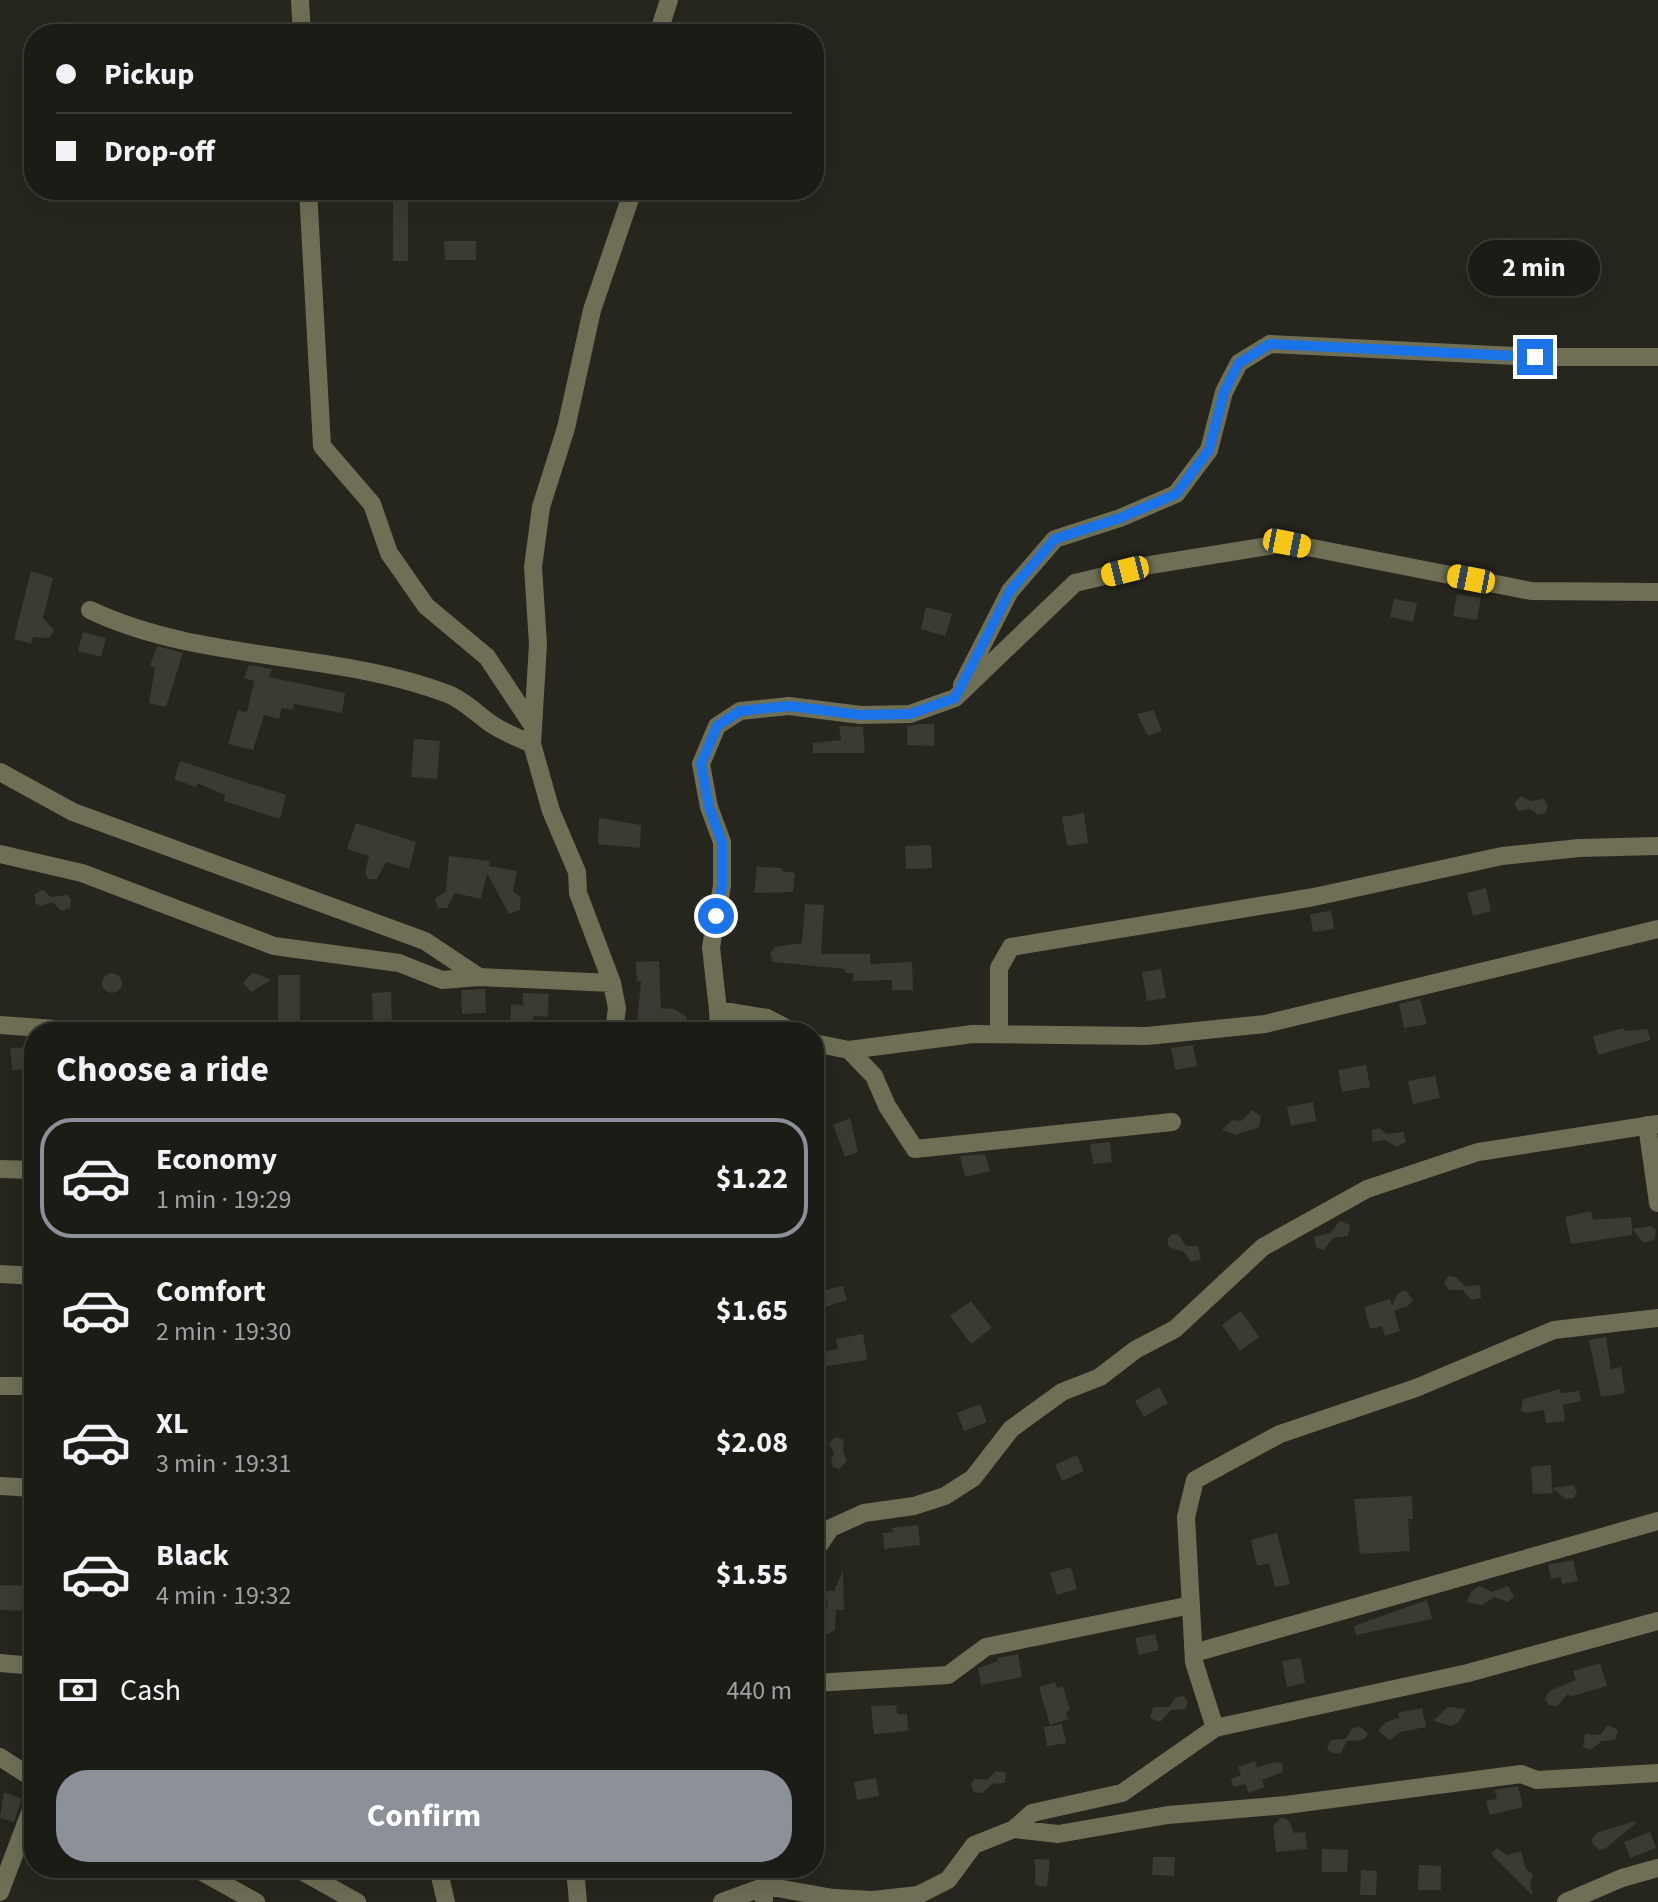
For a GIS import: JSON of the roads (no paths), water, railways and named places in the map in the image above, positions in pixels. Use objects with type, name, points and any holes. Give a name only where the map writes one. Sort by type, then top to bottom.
[{"type":"street","points":[[300,0],[301,24]]},
{"type":"street","points":[[661,24],[669,0]]},
{"type":"street","points":[[309,200],[322,446],[372,504],[389,553],[426,606],[487,657],[531,723]]},
{"type":"street","points":[[615,1022],[617,1008],[612,983],[578,893],[577,872],[551,811],[532,744],[538,644],[533,567],[541,507],[566,428],[592,310],[630,200]]},
{"type":"street","points":[[955,698],[1010,591],[1055,539],[1120,518],[1176,494],[1209,450],[1224,392],[1239,363],[1270,344],[1535,357],[1658,357]]},
{"type":"street","points":[[719,1022],[711,947],[722,886],[722,842],[709,807],[701,764],[717,726],[740,711],[789,706],[861,715],[910,714],[955,698],[1075,583],[1150,565],[1287,543],[1531,591],[1658,592]]},
{"type":"street","points":[[90,610],[112,620],[222,649],[365,673],[450,695],[496,727],[532,744]]},
{"type":"street","points":[[0,772],[73,812],[425,941],[479,977]]},
{"type":"street","points":[[999,1034],[999,968],[1011,947],[1314,897],[1502,856],[1579,848],[1658,846]]},
{"type":"street","points":[[0,854],[82,873],[274,946],[399,963],[442,980],[479,977],[612,983]]},
{"type":"street","points":[[824,1045],[849,1050],[999,1034],[1147,1036],[1265,1024],[1658,929]]},
{"type":"street","points":[[718,1010],[775,1022]]},
{"type":"street","points":[[0,1025],[24,1027]]},
{"type":"street","points":[[849,1050],[874,1076],[887,1106],[915,1149],[1172,1122]]},
{"type":"street","points":[[824,1538],[831,1528],[864,1513],[914,1506],[954,1490],[973,1478],[1011,1429],[1049,1401],[1062,1392],[1100,1377],[1135,1350],[1175,1329],[1263,1247],[1367,1189],[1478,1152],[1652,1124],[1658,1203]]},
{"type":"street","points":[[0,1169],[24,1170]]},
{"type":"street","points":[[0,1274],[24,1275]]},
{"type":"street","points":[[1215,1728],[1194,1653],[1186,1517],[1195,1480],[1280,1434],[1416,1388],[1554,1330],[1658,1318]]},
{"type":"street","points":[[0,1386],[24,1386]]},
{"type":"street","points":[[0,1486],[24,1487]]},
{"type":"street","points":[[1194,1653],[1658,1521]]},
{"type":"street","points":[[824,1682],[948,1675],[986,1647],[1191,1605]]},
{"type":"street","points":[[722,1902],[765,1885],[834,1900],[918,1895],[948,1880],[974,1845],[1014,1829],[1032,1813],[1122,1793],[1215,1728],[1468,1673],[1658,1621]]},
{"type":"street","points":[[0,1663],[24,1665]]},
{"type":"street","points":[[0,1757],[24,1773]]},
{"type":"street","points":[[1014,1829],[1058,1834],[1168,1815],[1286,1805],[1521,1774],[1537,1780],[1658,1773]]},
{"type":"street","points":[[0,1892],[24,1828]]},
{"type":"street","points":[[1566,1902],[1658,1868]]},
{"type":"street","points":[[213,1878],[256,1902]]},
{"type":"street","points":[[314,1878],[357,1902]]},
{"type":"street","points":[[440,1878],[446,1902]]},
{"type":"street","points":[[576,1878],[578,1902]]}]
